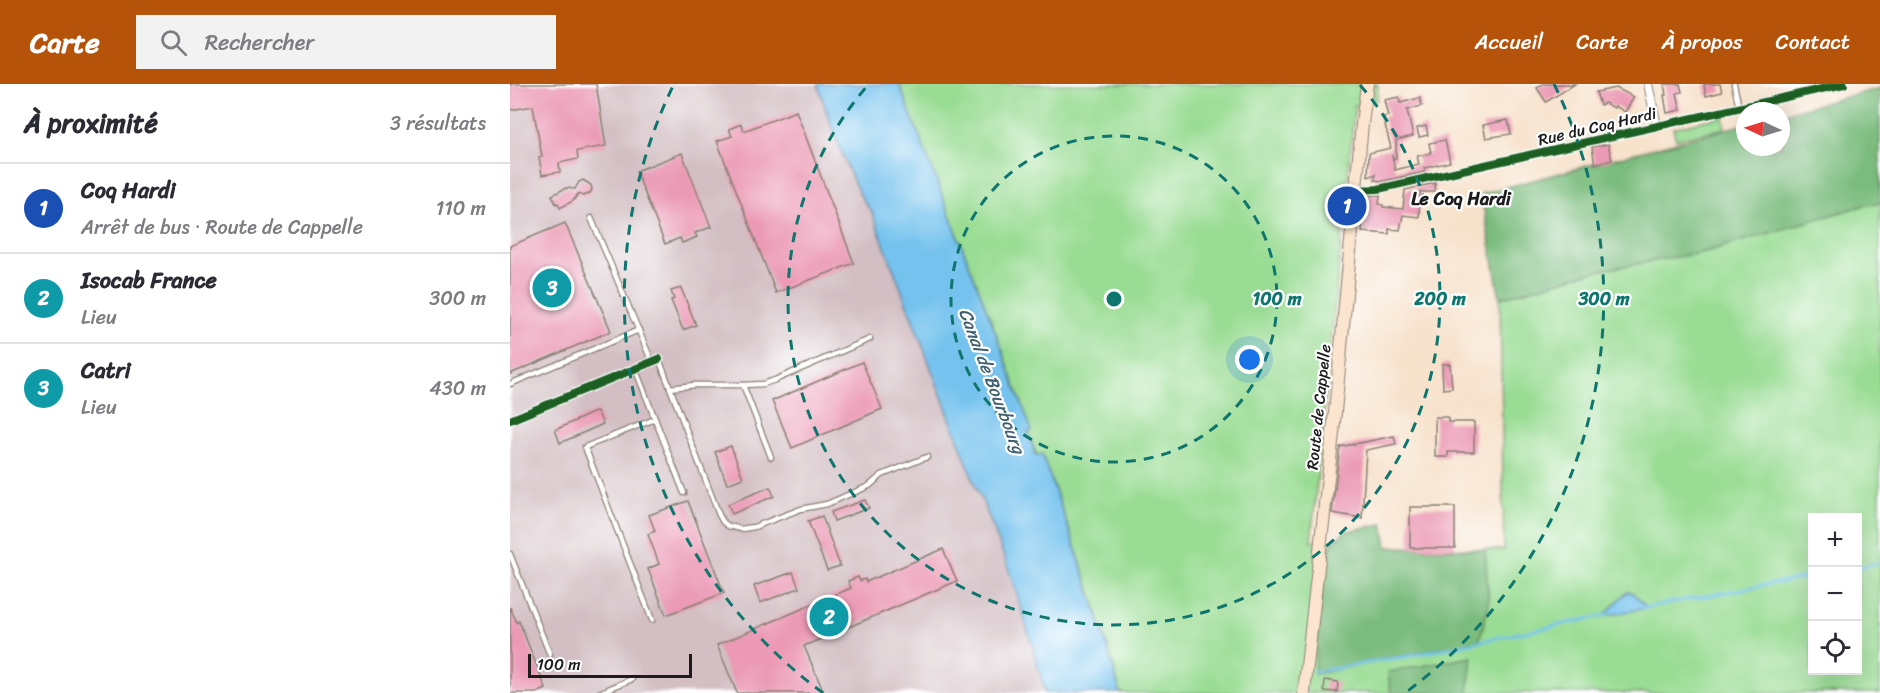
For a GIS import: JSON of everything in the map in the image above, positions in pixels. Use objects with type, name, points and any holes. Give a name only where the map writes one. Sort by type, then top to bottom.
[{"type":"main road","name":"Route de Cappelle","points":[[1304,693],[1333,433],[1365,84]]},
{"type":"street","points":[[1648,84],[1657,126]]},
{"type":"street","name":"Rue du Coq Hardi","points":[[1764,102],[1844,84]]},
{"type":"street","name":"Rue du Coq Hardi","points":[[1356,190],[1378,189],[1736,108]]},
{"type":"street","points":[[510,420],[655,361]]},
{"type":"lane","points":[[1734,84],[1737,102]]},
{"type":"lane","points":[[591,218],[639,330],[670,388],[723,522],[732,527],[745,529],[801,508],[827,504],[869,486],[882,475],[927,457]]},
{"type":"lane","points":[[510,384],[639,330]]},
{"type":"lane","points":[[670,388],[695,385],[763,384],[870,339]]},
{"type":"lane","points":[[635,368],[684,494]]},
{"type":"lane","points":[[743,385],[771,457]]},
{"type":"lane","points":[[652,620],[585,447],[655,419]]},
{"type":"lane","points":[[510,554],[550,655]]},
{"type":"lane","points":[[599,693],[632,679]]},
{"type":"shaded area","points":[[510,84],[818,84],[852,179],[871,210],[975,484],[989,515],[1033,646],[1045,693],[510,693]]},
{"type":"green space","points":[[899,84],[1378,84],[1377,100],[1355,105],[1311,541],[1334,542],[1345,532],[1383,524],[1387,547],[1504,550],[1500,298],[1591,272],[1880,203],[1880,693],[1120,693],[1084,573],[1042,454],[1037,456],[1028,432],[1031,430]]},
{"type":"green space","points":[[1880,88],[1880,203],[1865,205],[1705,252],[1591,272],[1500,298],[1481,194],[1736,126],[1736,156],[1790,156],[1790,112]]},
{"type":"green space","points":[[1723,116],[1725,128],[1676,139],[1673,128]]},
{"type":"green space","points":[[1383,524],[1387,547],[1485,550],[1489,605],[1479,641],[1314,674],[1325,555],[1345,532]]},
{"type":"green space","points":[[1472,657],[1468,693],[1391,693],[1388,672]]},
{"type":"water","name":"Canal de Bourbourg","points":[[818,84],[899,84],[1002,349],[1032,431],[1028,432],[1036,456],[1042,454],[1093,602],[1120,693],[1045,693],[996,535],[871,210],[857,189],[841,151]]},
{"type":"water","points":[[1628,592],[1633,593],[1647,608],[1604,616],[1622,596]]},
{"type":"building","points":[[510,84],[596,84],[606,146],[577,151],[578,159],[559,163],[560,172],[542,175],[539,157],[542,157],[533,106],[510,110]]},
{"type":"building","points":[[1543,84],[1575,84],[1546,102],[1537,88]]},
{"type":"building","points":[[1664,84],[1680,84],[1682,92],[1677,93],[1681,110],[1667,113]]},
{"type":"building","points":[[1704,84],[1720,84],[1722,92],[1706,96]]},
{"type":"building","points":[[1616,88],[1634,97],[1625,112],[1605,103],[1600,105],[1596,92]]},
{"type":"building","points":[[1399,97],[1400,103],[1420,98],[1422,106],[1407,110],[1413,136],[1396,140],[1396,158],[1392,155],[1395,170],[1419,164],[1417,156],[1431,153],[1429,143],[1445,140],[1450,162],[1424,168],[1425,172],[1383,181],[1375,180],[1376,174],[1368,177],[1369,153],[1391,148],[1383,117],[1388,116],[1384,100]]},
{"type":"building","points":[[796,111],[854,263],[776,293],[717,141],[732,136],[729,129],[741,124],[744,131]]},
{"type":"building","points":[[1508,120],[1511,134],[1486,138],[1483,125]]},
{"type":"building","points":[[1426,126],[1428,135],[1419,137],[1417,128]]},
{"type":"building","points":[[1608,144],[1612,160],[1595,164],[1592,147]]},
{"type":"building","points":[[682,153],[711,227],[695,233],[697,237],[682,243],[680,238],[665,244],[636,171]]},
{"type":"building","points":[[583,180],[591,185],[592,190],[589,194],[583,196],[578,194],[573,201],[560,208],[552,195],[566,188],[575,189]]},
{"type":"building","points":[[1435,183],[1435,192],[1420,192],[1419,217],[1403,215],[1400,230],[1389,229],[1389,234],[1362,232],[1364,196],[1380,195],[1379,204],[1383,207],[1403,209],[1405,190]]},
{"type":"building","points":[[565,223],[611,331],[510,374],[510,246]]},
{"type":"building","points":[[681,288],[696,325],[683,330],[671,300],[674,299],[671,291]]},
{"type":"building","points":[[862,362],[882,409],[792,448],[772,401]]},
{"type":"building","points":[[1442,364],[1450,364],[1452,388],[1443,389]]},
{"type":"building","points":[[597,411],[603,424],[560,443],[555,430]]},
{"type":"building","points":[[1435,417],[1448,417],[1448,422],[1474,422],[1474,452],[1448,452],[1448,457],[1435,457]]},
{"type":"building","points":[[1394,436],[1396,444],[1366,450],[1362,518],[1332,513],[1340,447]]},
{"type":"building","points":[[731,446],[743,478],[727,484],[715,452]]},
{"type":"building","points":[[770,487],[774,496],[732,514],[728,504]]},
{"type":"building","points":[[865,500],[869,508],[834,521],[831,512]]},
{"type":"building","points":[[688,501],[724,593],[666,615],[648,569],[659,564],[648,534],[655,531],[649,515]]},
{"type":"building","points":[[1410,507],[1455,507],[1455,548],[1410,548]]},
{"type":"building","points":[[822,516],[840,566],[827,570],[808,521]]},
{"type":"building","points":[[943,549],[957,581],[804,646],[824,693],[737,693],[717,645],[851,588],[848,581],[858,577],[860,581],[865,579],[866,582]]},
{"type":"building","points":[[793,572],[799,588],[760,603],[754,586]]},
{"type":"building","points":[[510,607],[517,623],[519,621],[546,689],[537,693],[510,693]]},
{"type":"building","points":[[1325,680],[1338,682],[1337,692],[1324,691]]},
{"type":"waterway","points":[[1862,566],[1880,563]]},
{"type":"waterway","points":[[1643,608],[1808,577]]},
{"type":"waterway","points":[[1314,672],[1409,656],[1607,615]]},
{"type":"cycle path","points":[[1355,190],[1378,189],[1844,84]]},
{"type":"cycle path","points":[[510,420],[659,359]]},
{"type":"place","name":"Coq Hardi","points":[[1347,206]]},
{"type":"place","name":"Catri","points":[[552,288]]},
{"type":"place","name":"Isocab France","points":[[829,617]]},
{"type":"district","name":"Le Coq Hardi","points":[[1461,199]]}]
